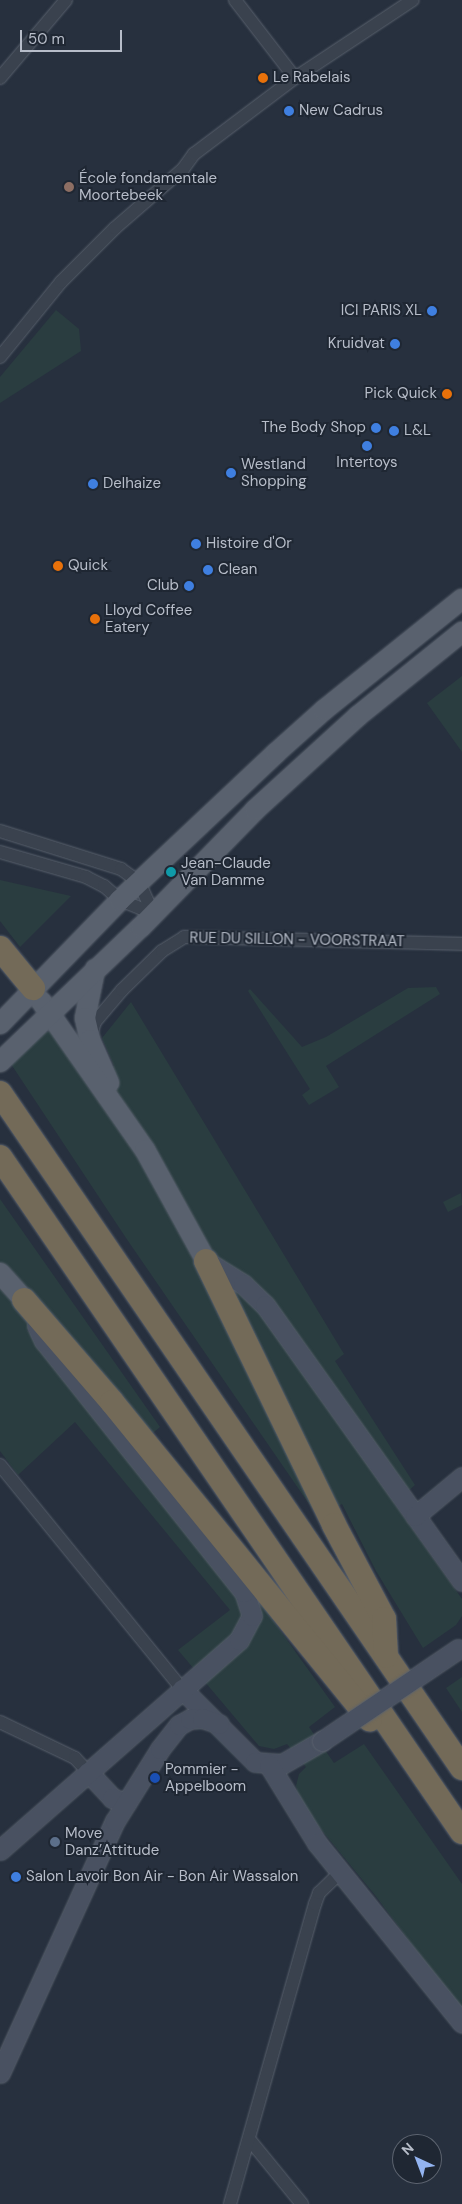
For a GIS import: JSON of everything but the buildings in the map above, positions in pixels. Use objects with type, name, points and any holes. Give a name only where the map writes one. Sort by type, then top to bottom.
[{"type":"highway","points":[[0,948],[33,988]]},
{"type":"highway","points":[[0,1093],[462,1768]]},
{"type":"highway","points":[[2,1160],[462,1832]]},
{"type":"highway","points":[[206,1261],[334,1525],[384,1620],[386,1658]]},
{"type":"highway","points":[[24,1300],[172,1474],[339,1684],[431,1787]]},
{"type":"main road","points":[[0,1024],[120,900],[164,862],[324,710],[462,599]]},
{"type":"main road","points":[[0,1062],[48,1013],[153,914],[210,853],[303,765],[401,679],[462,632]]},
{"type":"main road","points":[[96,968],[85,1018],[90,1040],[108,1078],[115,1105]]},
{"type":"main road","points":[[33,988],[48,1013],[115,1105],[173,1198],[206,1261],[243,1284],[265,1306],[462,1581]]},
{"type":"main road","points":[[0,1274],[24,1300],[44,1341],[247,1597],[252,1616],[245,1632],[0,1850]]},
{"type":"main road","points":[[415,1516],[462,1477]]},
{"type":"main road","points":[[182,1689],[255,1762],[269,1765],[282,1764],[300,1756],[460,1648]]},
{"type":"main road","points":[[0,2073],[95,1862],[126,1802],[178,1725],[190,1719],[202,1718],[219,1724]]},
{"type":"main road","points":[[269,1765],[302,1822],[462,2023]]},
{"type":"main road","points":[[88,1772],[112,1798],[126,1802]]},
{"type":"street","points":[[0,78],[66,0]]},
{"type":"street","points":[[235,0],[295,78]]},
{"type":"street","points":[[0,357],[24,330],[34,312],[115,228],[183,169],[194,154],[295,78],[413,0]]},
{"type":"street","points":[[0,831],[106,864],[139,882],[153,914]]},
{"type":"street","points":[[0,852],[86,878],[104,886],[120,900],[153,914]]},
{"type":"street","name":"RUE DU SILLON - VOORSTRAAT","points":[[90,1040],[95,1022],[110,1003],[162,951],[184,937],[462,944]]},
{"type":"street","points":[[1,1467],[182,1689]]},
{"type":"street","points":[[0,1722],[75,1758],[88,1772]]},
{"type":"street","points":[[230,2204],[315,1904],[319,1893],[341,1872]]},
{"type":"street","points":[[249,2139],[302,2204]]},
{"type":"shaded area","points":[[56,310],[79,329],[81,351],[0,403],[0,377]]},
{"type":"shaded area","points":[[462,676],[462,752],[427,703]]},
{"type":"shaded area","points":[[0,880],[71,896],[20,947],[0,921]]},
{"type":"shaded area","points":[[436,987],[440,994],[326,1066],[339,1087],[309,1105],[302,1095],[310,1089],[248,991],[250,989],[302,1047],[326,1037],[408,988]]},
{"type":"shaded area","points":[[131,1002],[344,1354],[335,1361],[415,1485],[394,1503],[462,1599],[462,1616],[456,1625],[423,1648],[376,1571],[342,1504],[318,1517],[126,1238],[11,1064],[39,1034],[50,1031],[88,1085],[114,1066],[102,1038]]},
{"type":"shaded area","points":[[461,1193],[462,1205],[448,1212],[443,1202]]},
{"type":"shaded area","points":[[0,1199],[160,1427],[153,1433],[48,1313],[27,1330],[239,1596],[262,1605],[335,1707],[309,1727],[334,1763],[364,1744],[462,1884],[462,2012],[375,1895],[300,1804],[296,1786],[299,1774],[306,1767],[287,1744],[274,1749],[259,1746],[178,1650],[230,1610],[75,1422],[18,1475],[0,1451]]},
{"type":"shaded area","points":[[462,1677],[462,1712],[446,1688]]},
{"type":"place","name":"Le Rabelais","points":[[263,78]]},
{"type":"place","name":"New Cadrus","points":[[289,111]]},
{"type":"place","name":"École fondamentale Moortebeek","points":[[69,187]]},
{"type":"place","name":"ICI PARIS XL","points":[[432,311]]},
{"type":"place","name":"Kruidvat","points":[[395,344]]},
{"type":"place","name":"Pick Quick","points":[[447,394]]},
{"type":"place","name":"The Body Shop","points":[[376,428]]},
{"type":"place","name":"L&L","points":[[394,431]]},
{"type":"place","name":"Intertoys","points":[[367,446]]},
{"type":"place","name":"Westland Shopping","points":[[231,473]]},
{"type":"place","name":"Delhaize","points":[[93,484]]},
{"type":"place","name":"Histoire d'Or","points":[[196,544]]},
{"type":"place","name":"Quick","points":[[58,566]]},
{"type":"place","name":"Clean","points":[[208,570]]},
{"type":"place","name":"Club","points":[[189,586]]},
{"type":"place","name":"Lloyd Coffee Eatery","points":[[95,619]]},
{"type":"place","name":"Jean-Claude Van Damme","points":[[171,872]]},
{"type":"place","name":"Pommier - Appelboom","points":[[155,1778]]},
{"type":"place","name":"Move Danz’Attitude","points":[[55,1842]]},
{"type":"place","name":"Salon Lavoir Bon Air - Bon Air Wassalon","points":[[16,1877]]}]
